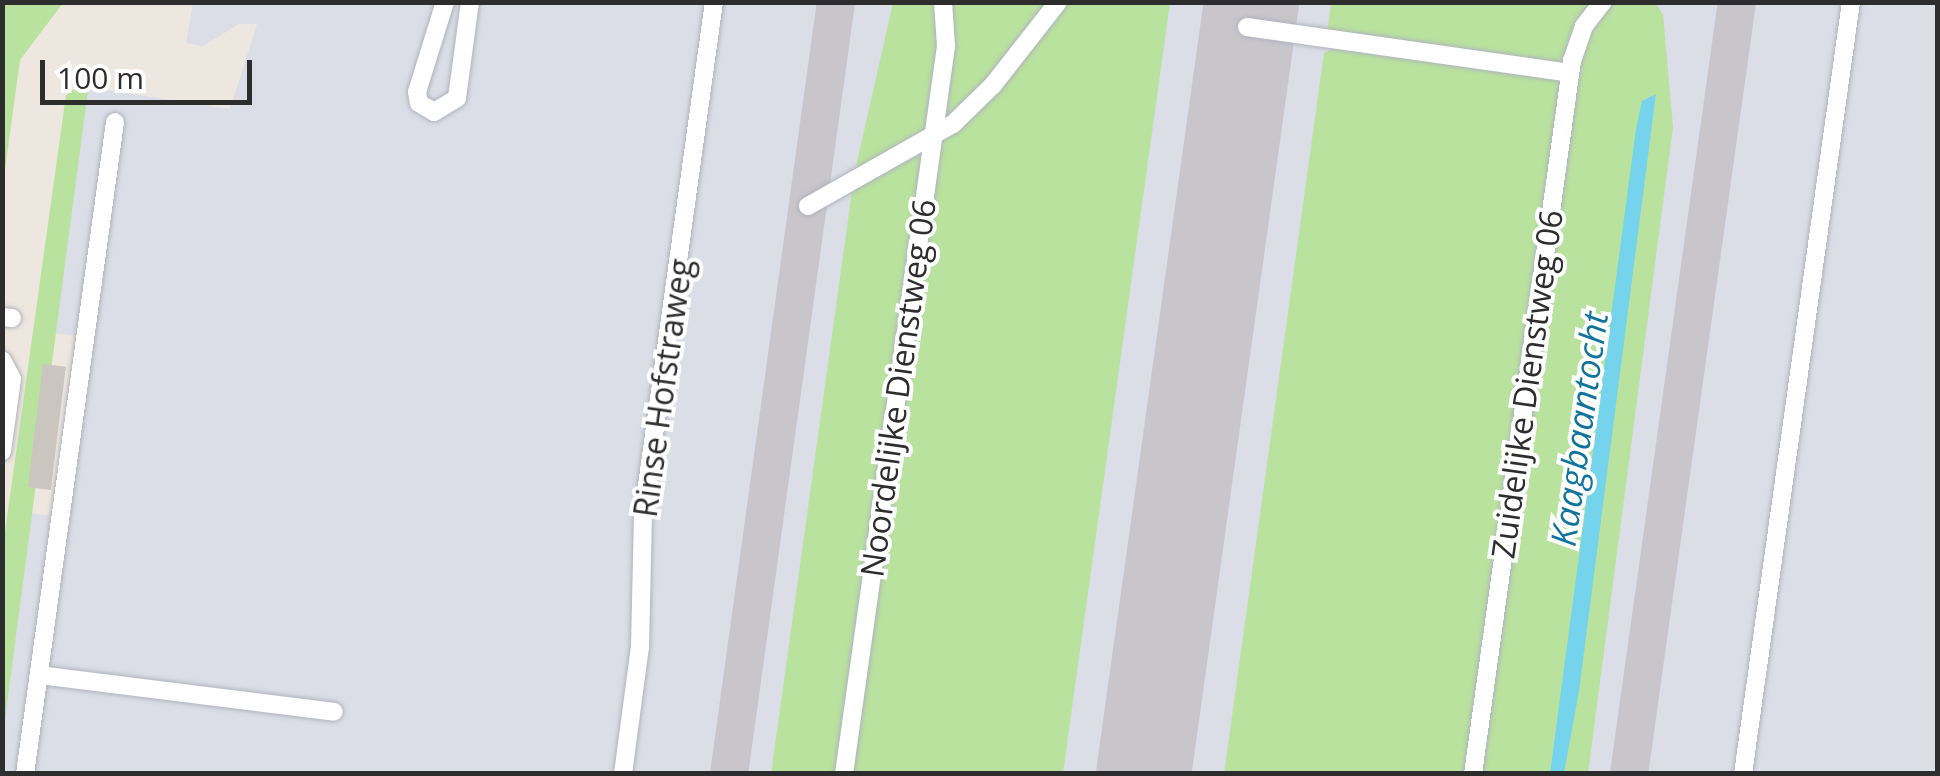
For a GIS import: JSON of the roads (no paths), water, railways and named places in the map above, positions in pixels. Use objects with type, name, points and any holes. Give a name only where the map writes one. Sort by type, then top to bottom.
[{"type":"street","points":[[445,2],[417,92],[419,104],[434,112],[450,108],[458,95],[470,2]]},
{"type":"street","name":"Rinse Hofstraweg","points":[[623,774],[640,648],[642,514],[714,2]]},
{"type":"street","name":"Noordelijke Dienstweg 06","points":[[844,774],[947,34],[943,2]]},
{"type":"street","points":[[808,206],[933,139],[988,92],[1058,2]]},
{"type":"street","name":"Zuidelijke Dienstweg 06","points":[[1472,774],[1570,73],[1580,33],[1602,2]]},
{"type":"street","points":[[1744,774],[1851,2]]},
{"type":"street","points":[[1247,27],[1570,73]]},
{"type":"street","points":[[25,774],[115,122]]},
{"type":"street","points":[[2,360],[12,379],[2,451]]},
{"type":"street","points":[[38,675],[334,712]]},
{"type":"water","points":[[1656,94],[1579,691],[1564,773],[1550,773],[1636,129],[1642,101]]},
{"type":"water label","name":"Kaagbaantocht","points":[[1579,429]]}]
